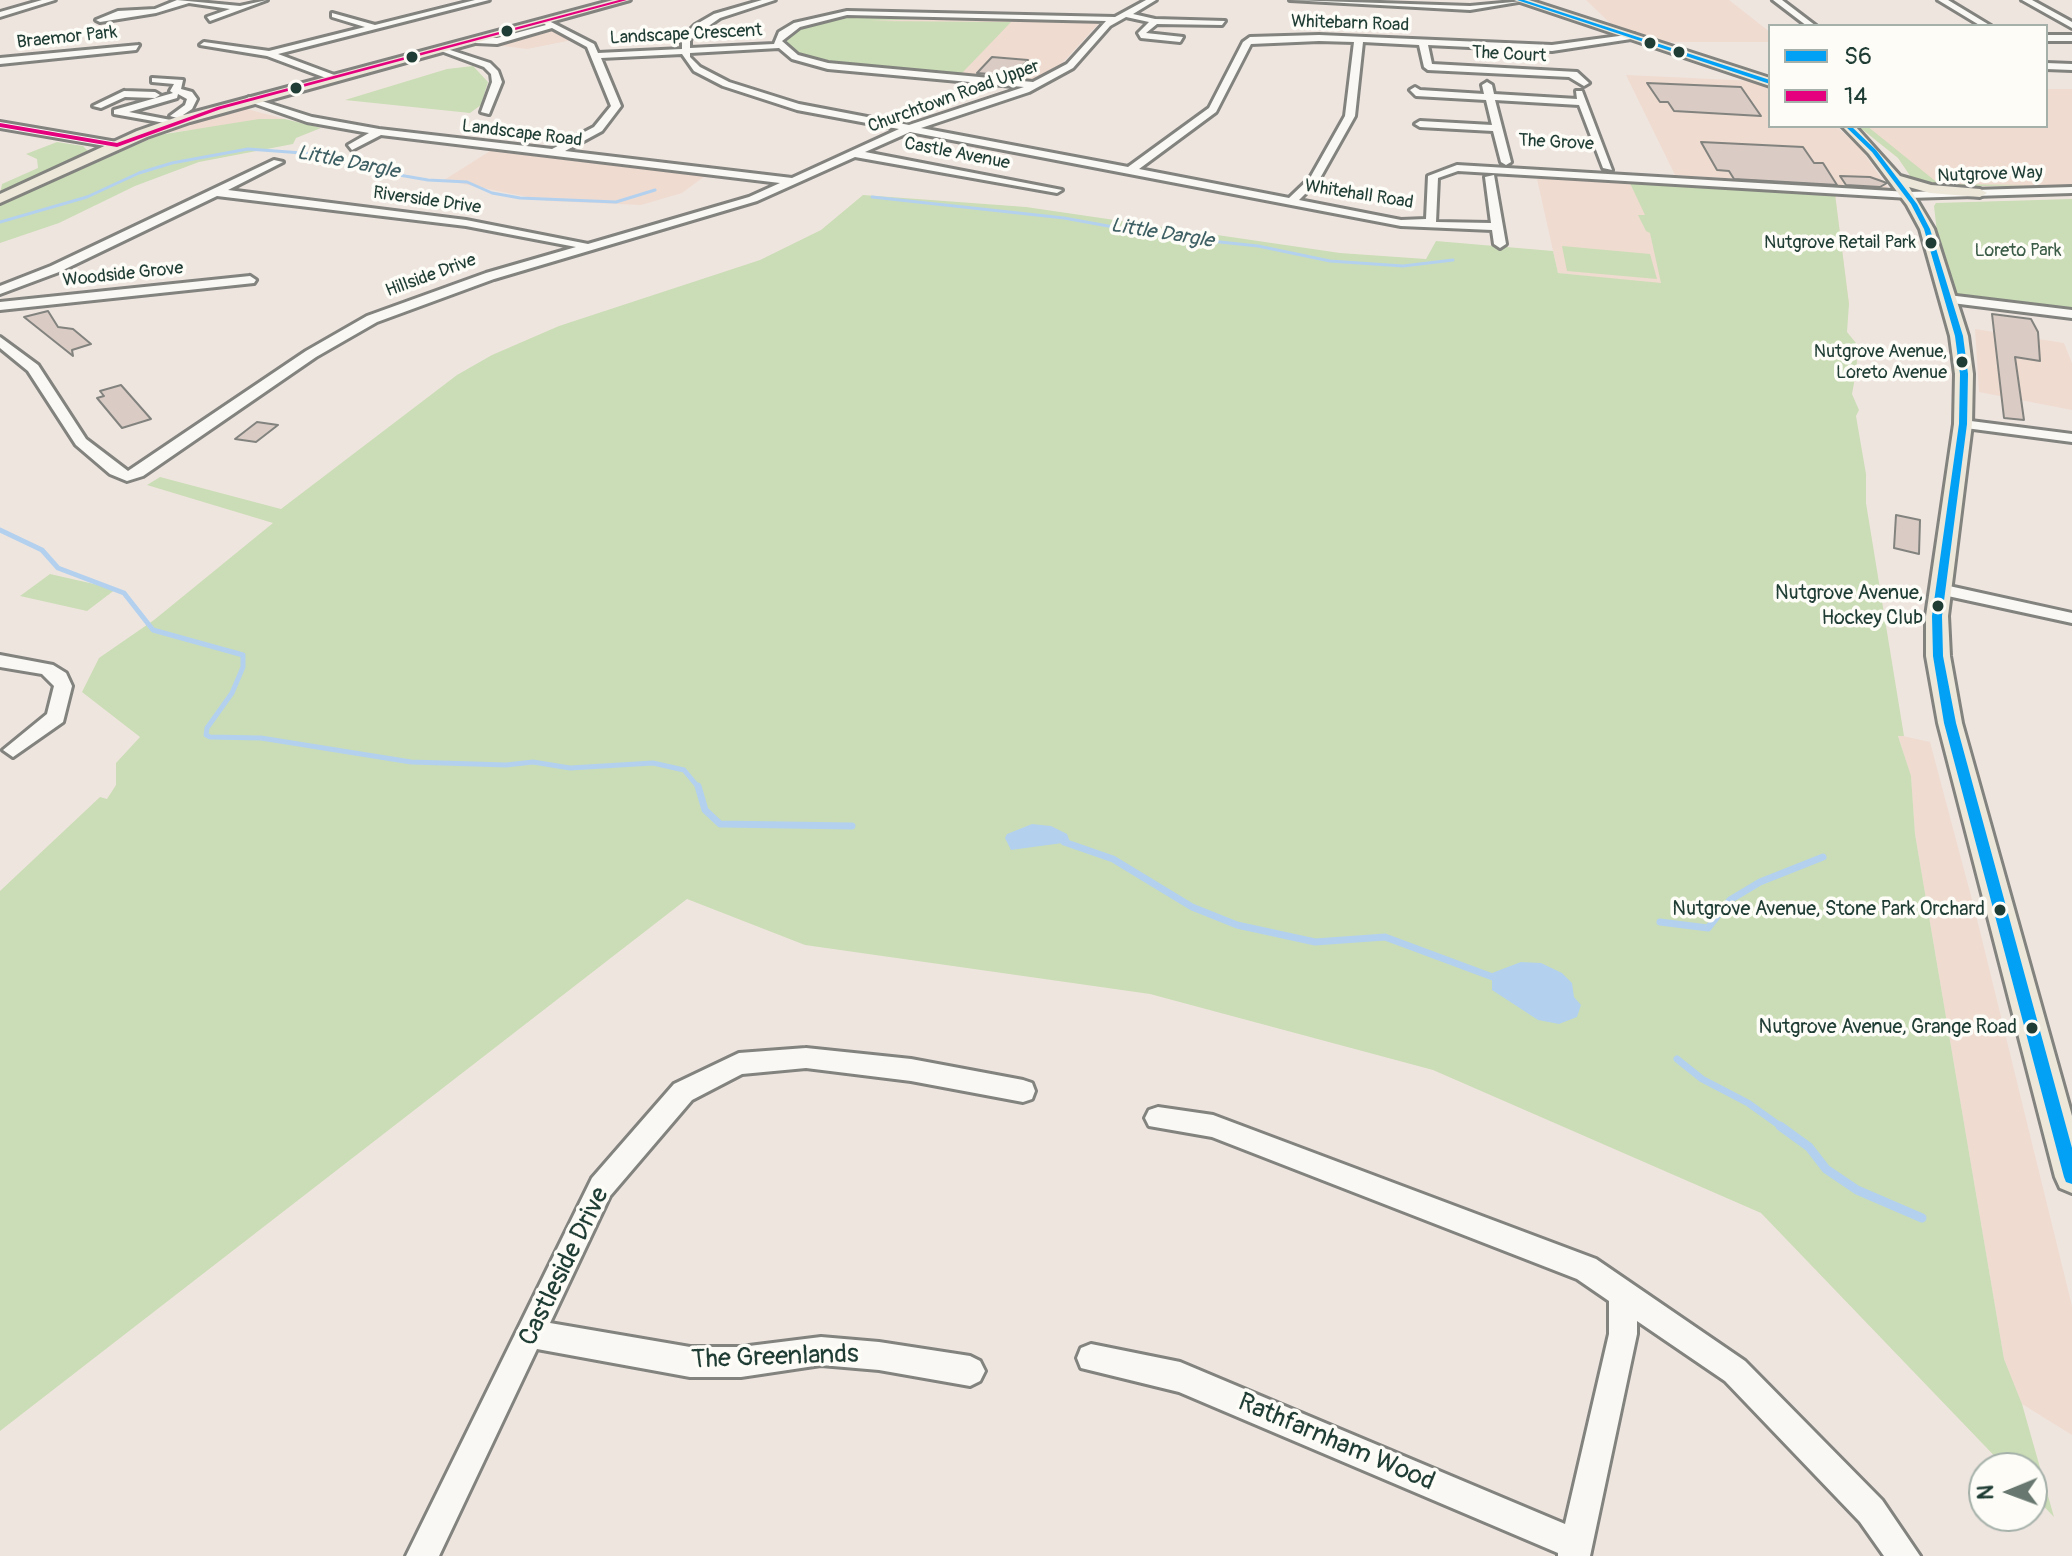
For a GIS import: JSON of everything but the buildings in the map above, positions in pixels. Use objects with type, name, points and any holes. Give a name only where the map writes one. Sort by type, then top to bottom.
[{"type":"main road","points":[[0,199],[117,145],[179,121],[476,40],[550,23],[625,0]]},
{"type":"main road","points":[[1520,0],[1768,81]]},
{"type":"main road","points":[[1850,128],[1909,195],[1927,229],[1959,336],[1964,374],[1963,424],[1940,589],[1938,656],[1950,723],[2072,1177]]},
{"type":"main road","points":[[1896,179],[1930,189],[1980,193]]},
{"type":"street","points":[[0,15],[51,0]]},
{"type":"street","points":[[181,0],[240,8]]},
{"type":"street","points":[[210,19],[263,0]]},
{"type":"street","points":[[447,0],[464,5]]},
{"type":"street","points":[[269,54],[485,0]]},
{"type":"street","points":[[685,51],[686,38],[698,27],[717,16],[771,0]]},
{"type":"street","points":[[844,0],[861,12]]},
{"type":"street","name":"Churchtown Road Upper","points":[[794,181],[908,129],[1036,86],[1070,66],[1097,33],[1120,16],[1152,0]]},
{"type":"street","points":[[1294,0],[1450,8],[1483,8],[1520,0]]},
{"type":"street","points":[[1777,0],[1809,24]]},
{"type":"street","points":[[1942,0],[1984,24]]},
{"type":"street","points":[[2026,0],[2072,25]]},
{"type":"street","points":[[131,14],[156,11],[188,1]]},
{"type":"street","points":[[0,8],[16,10]]},
{"type":"street","name":"Landscape Crescent","points":[[778,46],[782,34],[797,25],[861,12],[1120,16],[1155,21],[1222,23]]},
{"type":"street","points":[[335,15],[375,28]]},
{"type":"street","points":[[1155,21],[1142,35],[1173,38]]},
{"type":"street","points":[[550,23],[584,41],[595,56],[616,111],[598,129],[551,154]]},
{"type":"street","name":"Whitebarn Road","points":[[1130,171],[1213,110],[1247,42],[1282,37],[1568,47],[1631,36]]},
{"type":"street","points":[[2048,38],[2072,38]]},
{"type":"street","points":[[1291,202],[1314,180],[1350,116],[1359,40]]},
{"type":"street","points":[[1423,43],[1428,67]]},
{"type":"street","points":[[204,45],[269,54],[334,78]]},
{"type":"street","name":"Landscape Crescent","points":[[595,56],[778,46],[795,57],[828,66],[1036,86]]},
{"type":"street","name":"Braemor Park","points":[[0,61],[136,47]]},
{"type":"street","points":[[444,49],[487,65],[495,73],[497,82],[486,112]]},
{"type":"street","name":"Whitehall Road","points":[[685,51],[686,58],[697,69],[758,96],[908,129],[1291,202],[1422,223],[1430,222],[1433,216],[1433,176],[1438,172],[1467,168],[1909,195]]},
{"type":"street","points":[[2049,65],[2072,67]]},
{"type":"street","name":"The Court","points":[[1413,66],[1577,75],[1582,93]]},
{"type":"street","points":[[1420,124],[1498,128],[1484,70]]},
{"type":"street","points":[[143,85],[159,78],[180,82],[175,93],[117,112],[179,121]]},
{"type":"street","points":[[1415,90],[1416,93],[1490,98],[1582,93]]},
{"type":"street","name":"The Grove","points":[[1582,93],[1607,165],[1592,162]]},
{"type":"street","points":[[98,106],[124,94],[189,94],[192,99],[175,116],[179,121]]},
{"type":"street","name":"Landscape Road","points":[[249,100],[310,120],[379,132],[794,181]]},
{"type":"street","points":[[0,125],[117,145]]},
{"type":"street","name":"The Grove","points":[[1498,128],[1505,159],[1523,157]]},
{"type":"street","points":[[352,147],[379,132]]},
{"type":"street","name":"Castle Avenue","points":[[851,153],[1057,190]]},
{"type":"street","points":[[1536,160],[1540,172]]},
{"type":"street","points":[[0,290],[55,269],[278,162]]},
{"type":"street","points":[[1490,177],[1500,244]]},
{"type":"street","name":"Hillside Drive","points":[[0,341],[33,368],[81,442],[115,471],[127,476],[138,473],[360,325],[490,276],[586,246],[715,212],[794,181]]},
{"type":"street","name":"Nutgrove Way","points":[[1909,195],[2072,190]]},
{"type":"street","name":"Riverside Drive","points":[[215,192],[466,223],[586,246]]},
{"type":"street","points":[[1422,223],[1450,227],[1496,226]]},
{"type":"street","name":"Woodside Grove","points":[[0,306],[250,280]]},
{"type":"street","points":[[1948,299],[2072,314]]},
{"type":"street","points":[[1963,424],[2072,438]]},
{"type":"street","points":[[1940,589],[2072,618]]},
{"type":"street","points":[[0,661],[47,669],[59,677],[63,686],[56,717],[13,750]]},
{"type":"street","name":"Castleside Drive","points":[[422,1556],[533,1334],[601,1187],[683,1092],[739,1064],[806,1058],[911,1070],[1023,1091]]},
{"type":"street","points":[[1158,1118],[1213,1126],[1586,1269],[1735,1371],[1871,1511],[1904,1556]]},
{"type":"street","name":"Rathfarnham Wood","points":[[1091,1358],[1180,1377],[1574,1550],[1623,1334],[1623,1296]]},
{"type":"street","name":"The Greenlands","points":[[533,1334],[690,1362],[741,1362],[821,1351],[879,1356],[970,1371]]},
{"type":"shaded area","points":[[1586,0],[1729,0],[1768,30],[1768,42],[1662,42],[1612,25]]},
{"type":"shaded area","points":[[981,17],[1100,22],[1057,69],[1036,79],[856,66],[824,21]]},
{"type":"shaded area","points":[[545,26],[572,40],[527,49],[480,43]]},
{"type":"shaded area","name":"Nutgrove Retail Park","points":[[1626,75],[1755,81],[1768,87],[1768,128],[1838,128],[1861,149],[1888,188],[1675,175]]},
{"type":"shaded area","points":[[2048,89],[2072,89],[2072,185],[1939,187],[1913,180],[1898,158],[1860,128],[2048,128]]},
{"type":"shaded area","points":[[239,107],[285,119],[156,134],[214,114]]},
{"type":"shaded area","points":[[490,151],[705,176],[682,193],[641,205],[547,201],[444,180]]},
{"type":"shaded area","points":[[1537,179],[1835,194],[1849,304],[1558,273]]},
{"type":"shaded area","points":[[1975,329],[2064,343],[2072,363],[2072,410],[1979,392]]},
{"type":"shaded area","points":[[1898,735],[1930,742],[1975,911],[2072,1306],[2072,1435],[2022,1404],[2004,1359],[1915,834],[1911,777]]},
{"type":"green space","points":[[861,13],[981,17],[869,21],[1011,22],[962,73],[827,65],[801,58],[781,45],[781,38],[793,29]]},
{"type":"green space","points":[[473,66],[488,82],[481,105],[470,113],[345,100],[447,69]]},
{"type":"green space","points":[[259,119],[285,119],[321,128],[296,138],[293,144],[199,162],[135,186],[59,223],[0,243],[0,205],[159,135]]},
{"type":"green space","points":[[1860,128],[1869,128],[1939,184],[2030,185],[1939,187],[1913,180],[1898,158]]},
{"type":"green space","points":[[57,142],[83,146],[89,152],[0,194],[2,184],[38,168],[37,159],[26,154]]},
{"type":"green space","points":[[1629,181],[1835,194],[1849,304],[1847,332],[1856,343],[1857,367],[1852,394],[1859,410],[1856,416],[1866,474],[1866,503],[1904,736],[1898,736],[1911,776],[1915,834],[2004,1359],[2022,1404],[2036,1452],[1991,1452],[1761,1213],[1433,1070],[1150,994],[805,945],[687,899],[0,1431],[0,891],[100,797],[107,799],[116,785],[116,763],[140,737],[82,692],[99,658],[154,620],[273,523],[147,485],[160,477],[281,509],[457,375],[492,355],[559,326],[760,260],[821,230],[863,195],[1026,207],[1340,253],[1426,259],[1436,241],[1553,251],[1558,273],[1661,283],[1650,233],[1638,215],[1645,215]]},
{"type":"green space","name":"Loreto Park","points":[[2072,199],[2072,308],[1944,294],[1936,203]]},
{"type":"green space","points":[[1562,246],[1650,254],[1657,279],[1567,271]]},
{"type":"green space","points":[[50,574],[116,589],[87,611],[20,596]]},
{"type":"green space","points":[[2048,1496],[2054,1517],[2048,1511]]},
{"type":"water","points":[[1032,824],[1051,826],[1067,834],[1070,842],[1011,850],[1005,838],[1007,834]]},
{"type":"water","points":[[1521,962],[1541,963],[1562,973],[1572,983],[1574,997],[1581,1005],[1577,1017],[1559,1024],[1538,1020],[1492,990],[1492,973]]},
{"type":"waterway","name":"Little Dargle","points":[[0,222],[87,197],[139,173],[172,163],[248,149],[316,154],[364,169],[428,180],[467,182],[492,193],[520,198],[616,202],[655,190]]},
{"type":"waterway","name":"Little Dargle","points":[[872,197],[1064,218],[1163,236],[1258,246],[1330,261],[1403,266],[1453,260]]},
{"type":"waterway","points":[[0,530],[42,550],[58,568],[124,593],[153,630],[243,655],[243,667],[232,693],[207,728],[206,735],[210,737],[261,738],[411,762],[506,765],[533,762],[570,768],[653,763],[684,770],[698,787]]},
{"type":"waterway","points":[[698,787],[705,810],[720,824],[852,826]]},
{"type":"waterway","points":[[1064,842],[1113,859],[1192,907],[1237,925],[1315,942],[1385,937],[1498,979]]},
{"type":"waterway","points":[[1660,922],[1708,928],[1730,900],[1760,882],[1823,857]]},
{"type":"waterway","points":[[1677,1059],[1702,1079],[1748,1103],[1783,1128]]},
{"type":"waterway","points":[[1780,1126],[1809,1147],[1826,1169],[1857,1190],[1922,1218]]},
{"type":"transit line","name":"14","points":[[117,145],[219,108],[625,0]]},
{"type":"transit line","name":"S6","points":[[1519,0],[1768,81]]},
{"type":"transit line","name":"14","points":[[0,125],[117,145]]},
{"type":"transit line","name":"S6","points":[[1850,128],[1874,151],[1914,204],[1927,229],[1959,336],[1964,374],[1963,424],[1937,616],[1938,656],[1950,723],[2072,1177]]},
{"type":"place","name":"Nutgrove Retail Park","points":[[1931,243]]},
{"type":"place","name":"Nutgrove Avenue, Loreto Avenue","points":[[1962,362]]},
{"type":"place","name":"Nutgrove Avenue, Hockey Club","points":[[1938,606]]},
{"type":"place","name":"Nutgrove Avenue, Stone Park Orchard","points":[[2000,910]]},
{"type":"place","name":"Nutgrove Avenue, Grange Road","points":[[2032,1028]]}]
